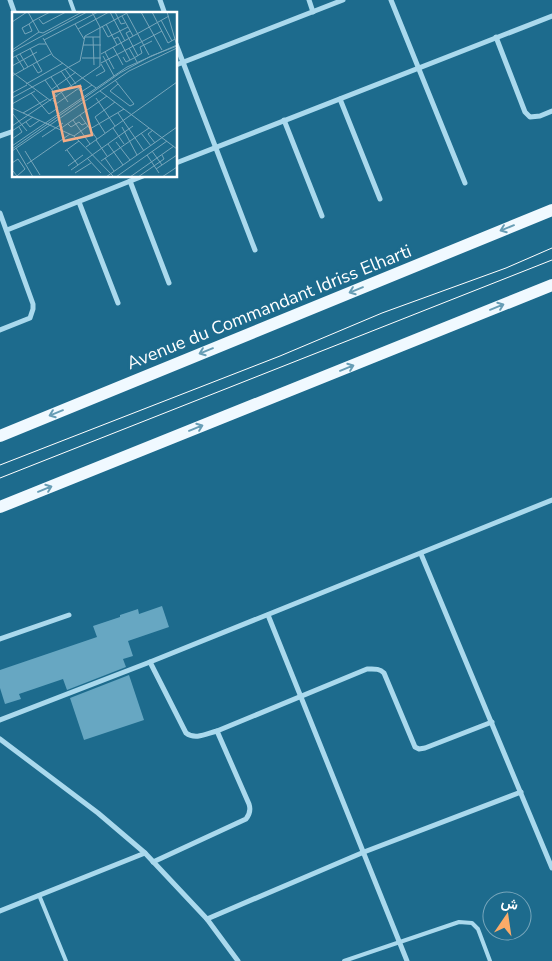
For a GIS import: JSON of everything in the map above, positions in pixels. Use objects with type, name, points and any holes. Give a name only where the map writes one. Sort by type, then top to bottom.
[{"type":"main road","name":"Avenue du Commandant Idriss Elharti","points":[[0,436],[552,210]]},
{"type":"main road","points":[[0,507],[552,285]]},
{"type":"street","points":[[10,0],[14,12]]},
{"type":"street","points":[[160,0],[164,12]]},
{"type":"street","points":[[309,0],[313,12]]},
{"type":"street","points":[[178,64],[344,0]]},
{"type":"street","points":[[391,0],[465,183]]},
{"type":"street","points":[[178,162],[552,16]]},
{"type":"street","points":[[496,37],[525,112],[530,117],[540,116],[552,111]]},
{"type":"street","points":[[178,49],[255,250]]},
{"type":"street","points":[[340,99],[380,199]]},
{"type":"street","points":[[284,120],[322,216]]},
{"type":"street","points":[[0,136],[12,132]]},
{"type":"street","points":[[6,230],[139,178]]},
{"type":"street","points":[[130,182],[169,283]]},
{"type":"street","points":[[79,202],[118,303]]},
{"type":"street","points":[[0,214],[33,304],[30,318],[0,330]]},
{"type":"street","points":[[0,720],[268,615],[552,500]]},
{"type":"street","points":[[421,554],[552,868]]},
{"type":"street","points":[[0,639],[69,615]]},
{"type":"street","points":[[268,615],[407,961]]},
{"type":"street","points":[[150,662],[186,733],[195,737],[217,731],[367,669],[376,668],[384,673],[415,747],[418,749],[492,722]]},
{"type":"street","points":[[153,862],[246,819],[249,815],[249,804],[217,731]]},
{"type":"street","points":[[0,739],[98,813],[145,853],[207,919],[238,961]]},
{"type":"street","points":[[207,919],[364,852],[521,792]]},
{"type":"street","points":[[0,910],[145,853]]},
{"type":"lane","points":[[70,0],[74,12]]},
{"type":"lane","points":[[39,895],[66,961]]},
{"type":"lane","points":[[344,961],[459,922],[472,923],[478,929],[490,961]]},
{"type":"building","points":[[162,606],[169,627],[128,641],[133,656],[123,659],[126,667],[67,690],[63,679],[19,694],[21,699],[5,704],[0,688],[0,670],[97,637],[93,626],[120,617],[120,615],[138,609],[139,614]]},
{"type":"building","points":[[129,675],[144,720],[84,740],[70,698]]},
{"type":"tram line","points":[[0,465],[280,356],[382,313],[506,268],[552,248]]},
{"type":"tram line","points":[[0,478],[552,260]]}]
